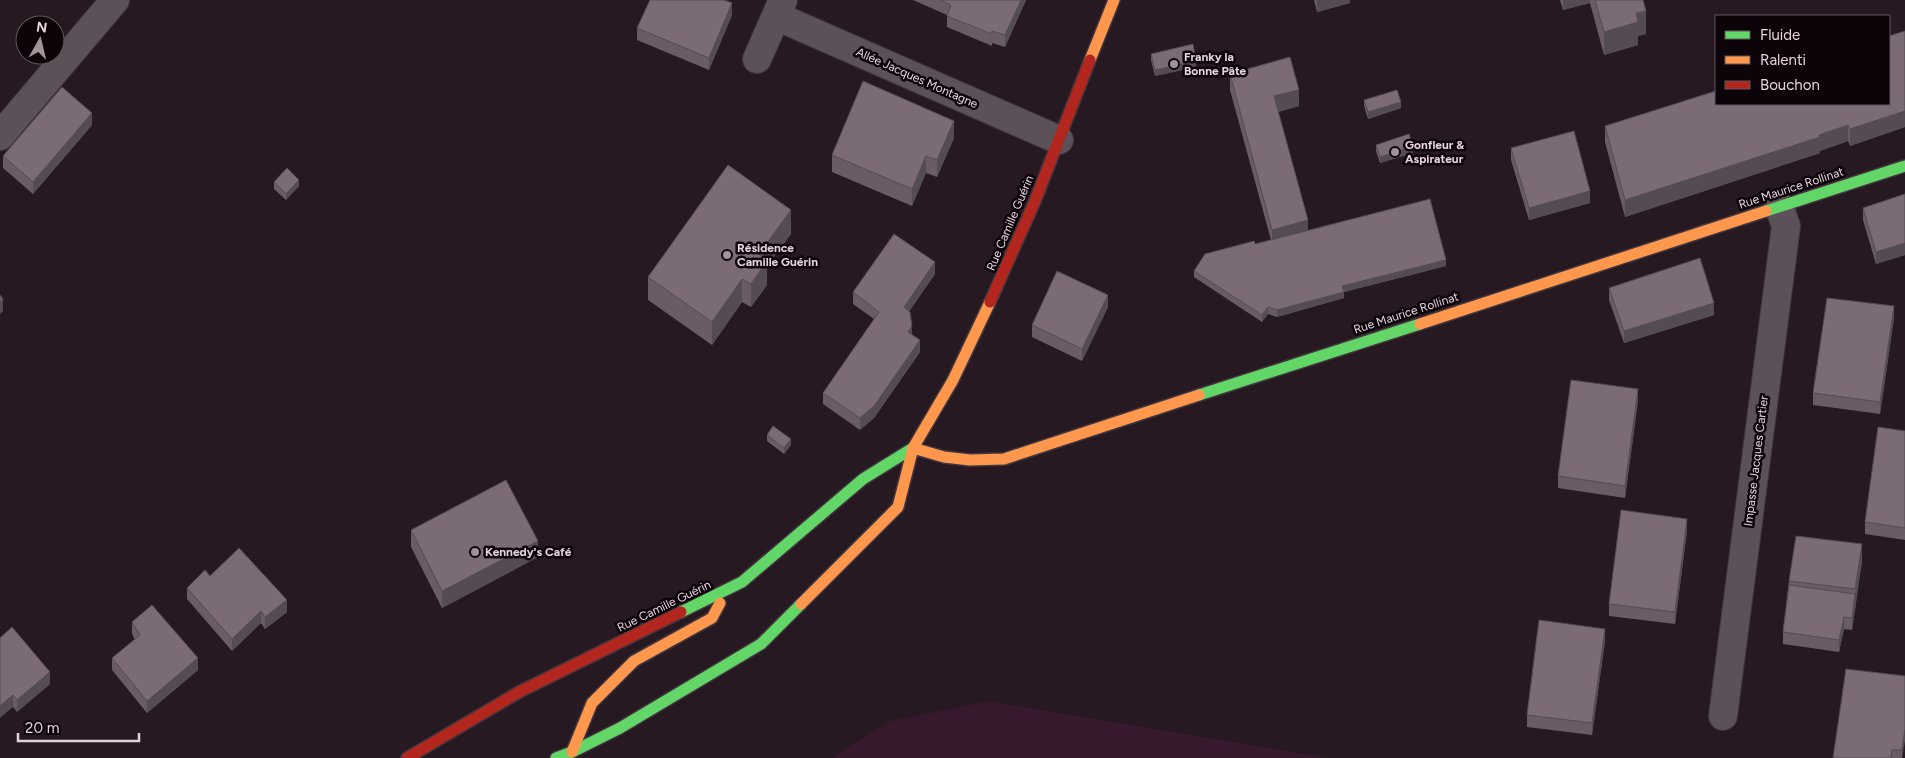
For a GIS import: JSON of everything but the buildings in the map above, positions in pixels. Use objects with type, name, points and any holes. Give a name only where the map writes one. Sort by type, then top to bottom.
[{"type":"main road","name":"Rue Camille Guérin","points":[[556,758],[620,728],[761,644],[898,507],[913,448],[953,380],[988,306],[1035,201],[1114,0]]},
{"type":"main road","name":"Rue Maurice Rollinat","points":[[913,448],[944,458],[970,460],[1004,459],[1905,166]]},
{"type":"main road","name":"Rue Camille Guérin","points":[[407,758],[519,692],[742,582],[863,479],[913,448]]},
{"type":"main road","points":[[572,752],[592,703],[634,661],[712,618],[727,590]]},
{"type":"street","points":[[0,136],[115,0]]},
{"type":"street","name":"Allée Jacques Montagne","points":[[757,59],[780,8],[1059,140]]},
{"type":"street","name":"Impasse Jacques Cartier","points":[[1723,716],[1786,226],[1779,206]]},
{"type":"shaded area","points":[[990,701],[1328,758],[831,758],[890,721]]},
{"type":"traffic: fast","points":[[1766,211],[1905,166]]},
{"type":"traffic: fast","points":[[1199,395],[1420,324]]},
{"type":"traffic: fast","points":[[681,612],[742,582],[863,479],[913,448]]},
{"type":"traffic: fast","points":[[556,758],[620,728],[761,644],[801,604]]},
{"type":"traffic: slow","points":[[1090,60],[1114,0]]},
{"type":"traffic: slow","points":[[1420,324],[1766,211]]},
{"type":"traffic: slow","points":[[801,604],[898,507],[913,448],[953,380],[990,302]]},
{"type":"traffic: slow","points":[[913,448],[944,457],[970,460],[1004,459],[1199,395]]},
{"type":"traffic: slow","points":[[572,752],[592,703],[634,661],[712,618],[720,603]]},
{"type":"traffic: jam","points":[[990,302],[1035,201],[1090,60]]},
{"type":"traffic: jam","points":[[407,758],[519,692],[681,612]]},
{"type":"place","name":"Franky la Bonne Pâte","points":[[1174,64]]},
{"type":"place","name":"Gonfleur & Aspirateur","points":[[1395,152]]},
{"type":"place","name":"Résidence Camille Guérin","points":[[727,255]]},
{"type":"place","name":"Kennedy's Café","points":[[475,552]]}]
